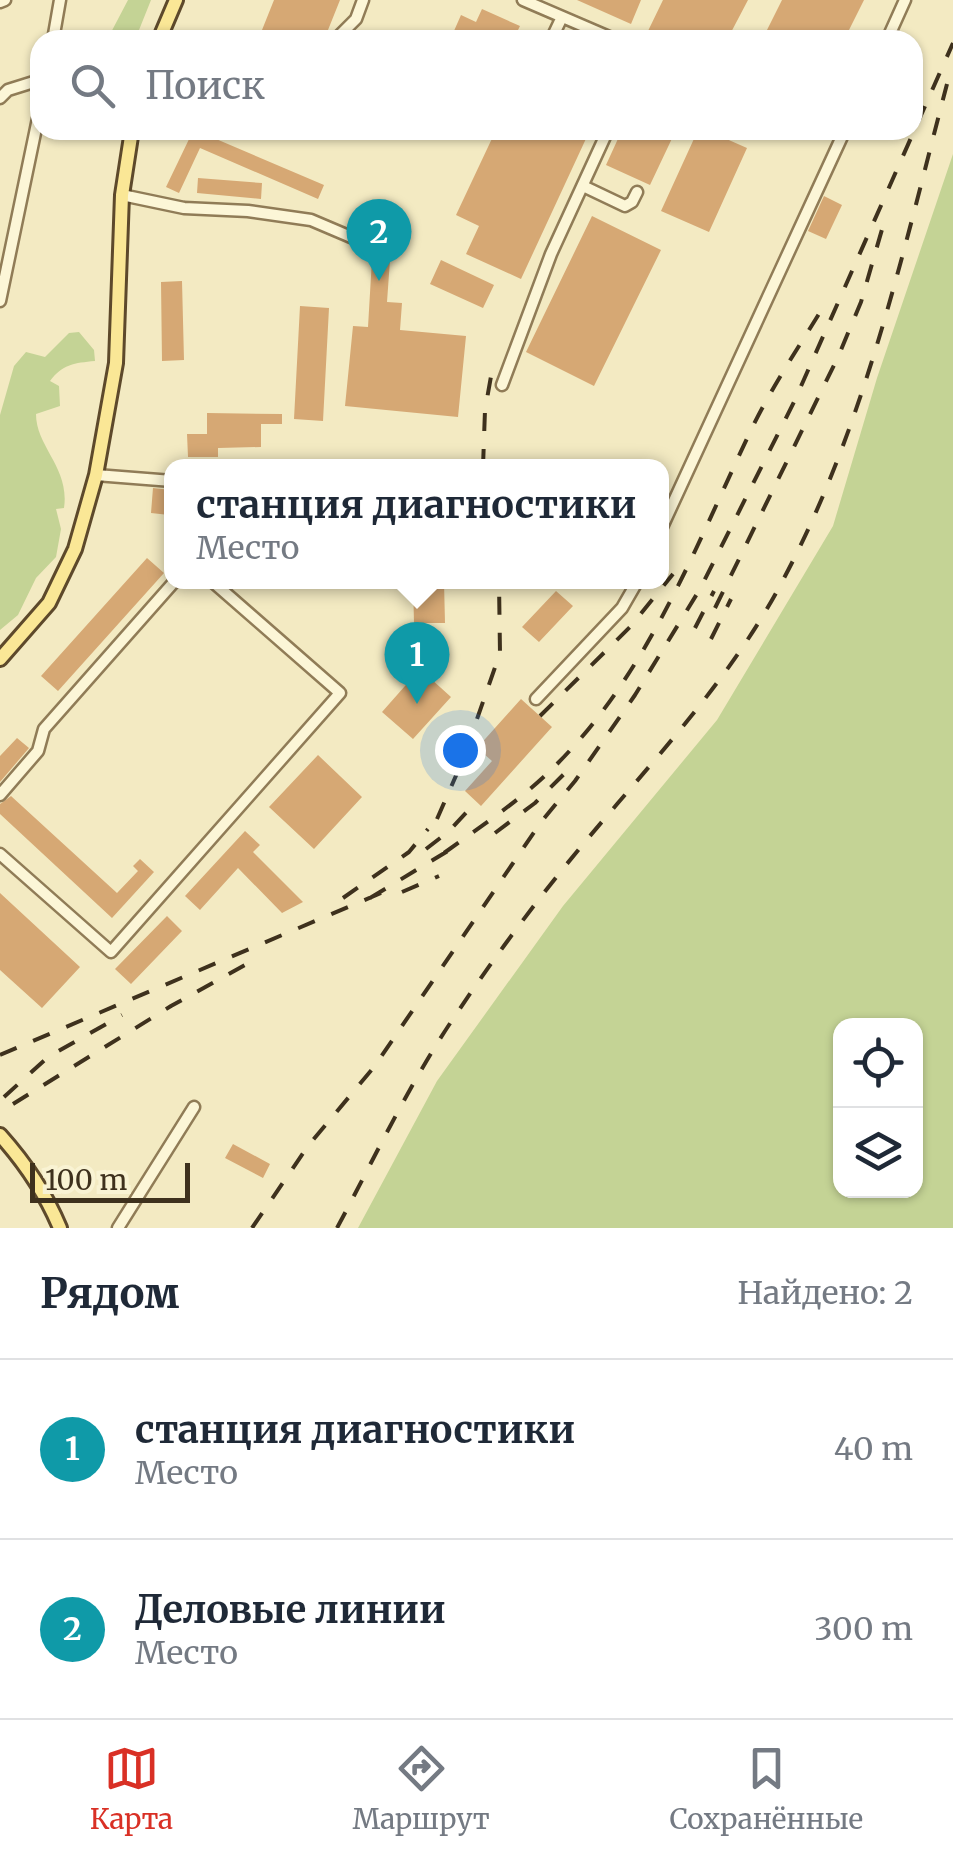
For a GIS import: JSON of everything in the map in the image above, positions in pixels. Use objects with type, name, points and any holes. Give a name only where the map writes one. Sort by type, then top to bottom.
[{"type":"main road","points":[[163,30],[176,0]]},
{"type":"main road","points":[[0,659],[49,603],[75,549],[96,475],[116,364],[122,195],[130,140]]},
{"type":"main road","points":[[3,1146],[48,1199],[60,1228]]},
{"type":"street","points":[[55,30],[60,0]]},
{"type":"street","points":[[345,30],[356,19],[362,0]]},
{"type":"street","points":[[523,0],[593,30]]},
{"type":"street","points":[[892,30],[905,0]]},
{"type":"street","points":[[556,30],[562,17]]},
{"type":"street","points":[[0,98],[8,90],[30,83]]},
{"type":"street","points":[[0,301],[33,140]]},
{"type":"street","points":[[502,385],[551,254],[604,140]]},
{"type":"street","points":[[669,512],[840,140]]},
{"type":"street","points":[[583,186],[625,206],[637,192]]},
{"type":"street","points":[[122,195],[184,208],[248,211],[311,220],[352,237]]},
{"type":"street","points":[[96,475],[164,480]]},
{"type":"street","points":[[0,795],[38,752],[44,729],[168,589]]},
{"type":"street","points":[[0,854],[111,952],[340,692],[221,589]]},
{"type":"street","points":[[536,699],[622,608],[633,589]]},
{"type":"street","points":[[118,1228],[194,1107]]},
{"type":"green space","points":[[128,0],[151,0],[139,30],[112,30]]},
{"type":"green space","points":[[953,154],[953,1228],[358,1228],[437,1081],[563,906],[717,720],[833,526],[877,378]]},
{"type":"green space","points":[[79,332],[94,350],[95,361],[60,371],[50,381],[59,386],[60,406],[36,414],[37,426],[58,469],[65,494],[64,508],[56,509],[61,529],[56,557],[36,578],[18,615],[0,630],[0,415],[14,366],[26,352],[45,357],[69,333]]},
{"type":"building","points":[[274,0],[340,0],[328,30],[262,30]]},
{"type":"building","points":[[577,0],[641,0],[631,24]]},
{"type":"building","points":[[663,0],[748,0],[732,30],[648,30]]},
{"type":"building","points":[[782,0],[864,0],[849,30],[767,30]]},
{"type":"building","points":[[482,9],[520,26],[518,30],[454,30],[461,15],[476,22]]},
{"type":"building","points":[[189,140],[218,140],[324,185],[318,199],[200,148],[179,193],[166,187]]},
{"type":"building","points":[[491,140],[585,140],[521,279],[466,254],[479,226],[456,215]]},
{"type":"building","points":[[617,140],[671,140],[650,185],[606,165]]},
{"type":"building","points":[[693,140],[729,140],[747,148],[709,232],[661,211]]},
{"type":"building","points":[[198,178],[262,183],[261,199],[197,193]]},
{"type":"building","points":[[824,196],[842,205],[826,239],[808,231]]},
{"type":"building","points":[[361,206],[383,212],[378,232],[356,226]]},
{"type":"building","points":[[592,216],[661,250],[594,386],[526,352]]},
{"type":"building","points":[[372,259],[390,260],[387,302],[402,303],[400,330],[466,336],[458,417],[345,406],[353,326],[368,327]]},
{"type":"building","points":[[441,260],[494,285],[483,308],[430,284]]},
{"type":"building","points":[[182,281],[184,360],[162,361],[161,282]]},
{"type":"building","points":[[300,306],[329,308],[323,421],[294,419]]},
{"type":"building","points":[[207,413],[282,414],[282,424],[261,424],[261,447],[218,448],[218,457],[188,457],[187,434],[207,434]]},
{"type":"building","points":[[153,488],[164,489],[164,514],[151,513]]},
{"type":"building","points":[[147,558],[164,573],[58,691],[41,676]]},
{"type":"building","points":[[413,589],[444,589],[445,623],[414,623]]},
{"type":"building","points":[[556,591],[573,606],[539,642],[522,627]]},
{"type":"building","points":[[420,669],[451,697],[413,739],[382,712]]},
{"type":"building","points":[[521,699],[552,727],[481,806],[465,791],[492,761],[477,748]]},
{"type":"building","points":[[17,738],[29,748],[0,782],[0,756]]},
{"type":"building","points":[[318,755],[362,797],[314,849],[269,807]]},
{"type":"building","points":[[11,796],[117,893],[138,871],[133,866],[140,859],[154,872],[112,918],[0,814],[0,804]]},
{"type":"building","points":[[245,831],[260,845],[253,852],[303,902],[282,913],[238,868],[200,910],[185,896]]},
{"type":"building","points":[[0,893],[80,967],[42,1008],[0,970]]},
{"type":"building","points":[[167,916],[182,931],[131,984],[115,969]]},
{"type":"building","points":[[233,1144],[270,1164],[263,1178],[225,1158]]},
{"type":"railway","points":[[923,111],[953,43]]},
{"type":"railway","points":[[337,1228],[408,1093],[467,998],[558,875],[707,697],[760,621],[783,580],[812,521],[859,400],[947,84]]},
{"type":"railway","points":[[252,1228],[308,1146],[374,1067],[541,822],[575,781],[635,695],[700,589],[794,402],[910,140]]},
{"type":"railway","points":[[715,608],[838,357],[861,302],[885,219]]},
{"type":"railway","points":[[444,853],[558,763],[619,688],[669,604],[760,413],[822,309]]},
{"type":"railway","points":[[483,459],[485,410],[493,365]]},
{"type":"railway","points":[[669,579],[673,574]]},
{"type":"railway","points":[[437,819],[462,762],[500,653],[499,589]]},
{"type":"railway","points":[[540,716],[630,627],[661,589]]},
{"type":"railway","points":[[695,628],[714,591]]},
{"type":"railway","points":[[711,639],[731,599]]},
{"type":"railway","points":[[495,833],[535,803],[564,774]]},
{"type":"railway","points":[[426,849],[477,801]]},
{"type":"railway","points":[[343,898],[409,852],[428,829]]},
{"type":"railway","points":[[370,898],[456,846]]},
{"type":"railway","points":[[402,892],[439,876]]},
{"type":"railway","points":[[0,1055],[381,893]]},
{"type":"railway","points":[[13,1104],[252,961]]},
{"type":"railway","points":[[4,1097],[48,1057],[122,1015]]},
{"type":"place","name":"Деловые линии","points":[[379,281]]},
{"type":"place","name":"станция диагностики","points":[[417,704]]}]
